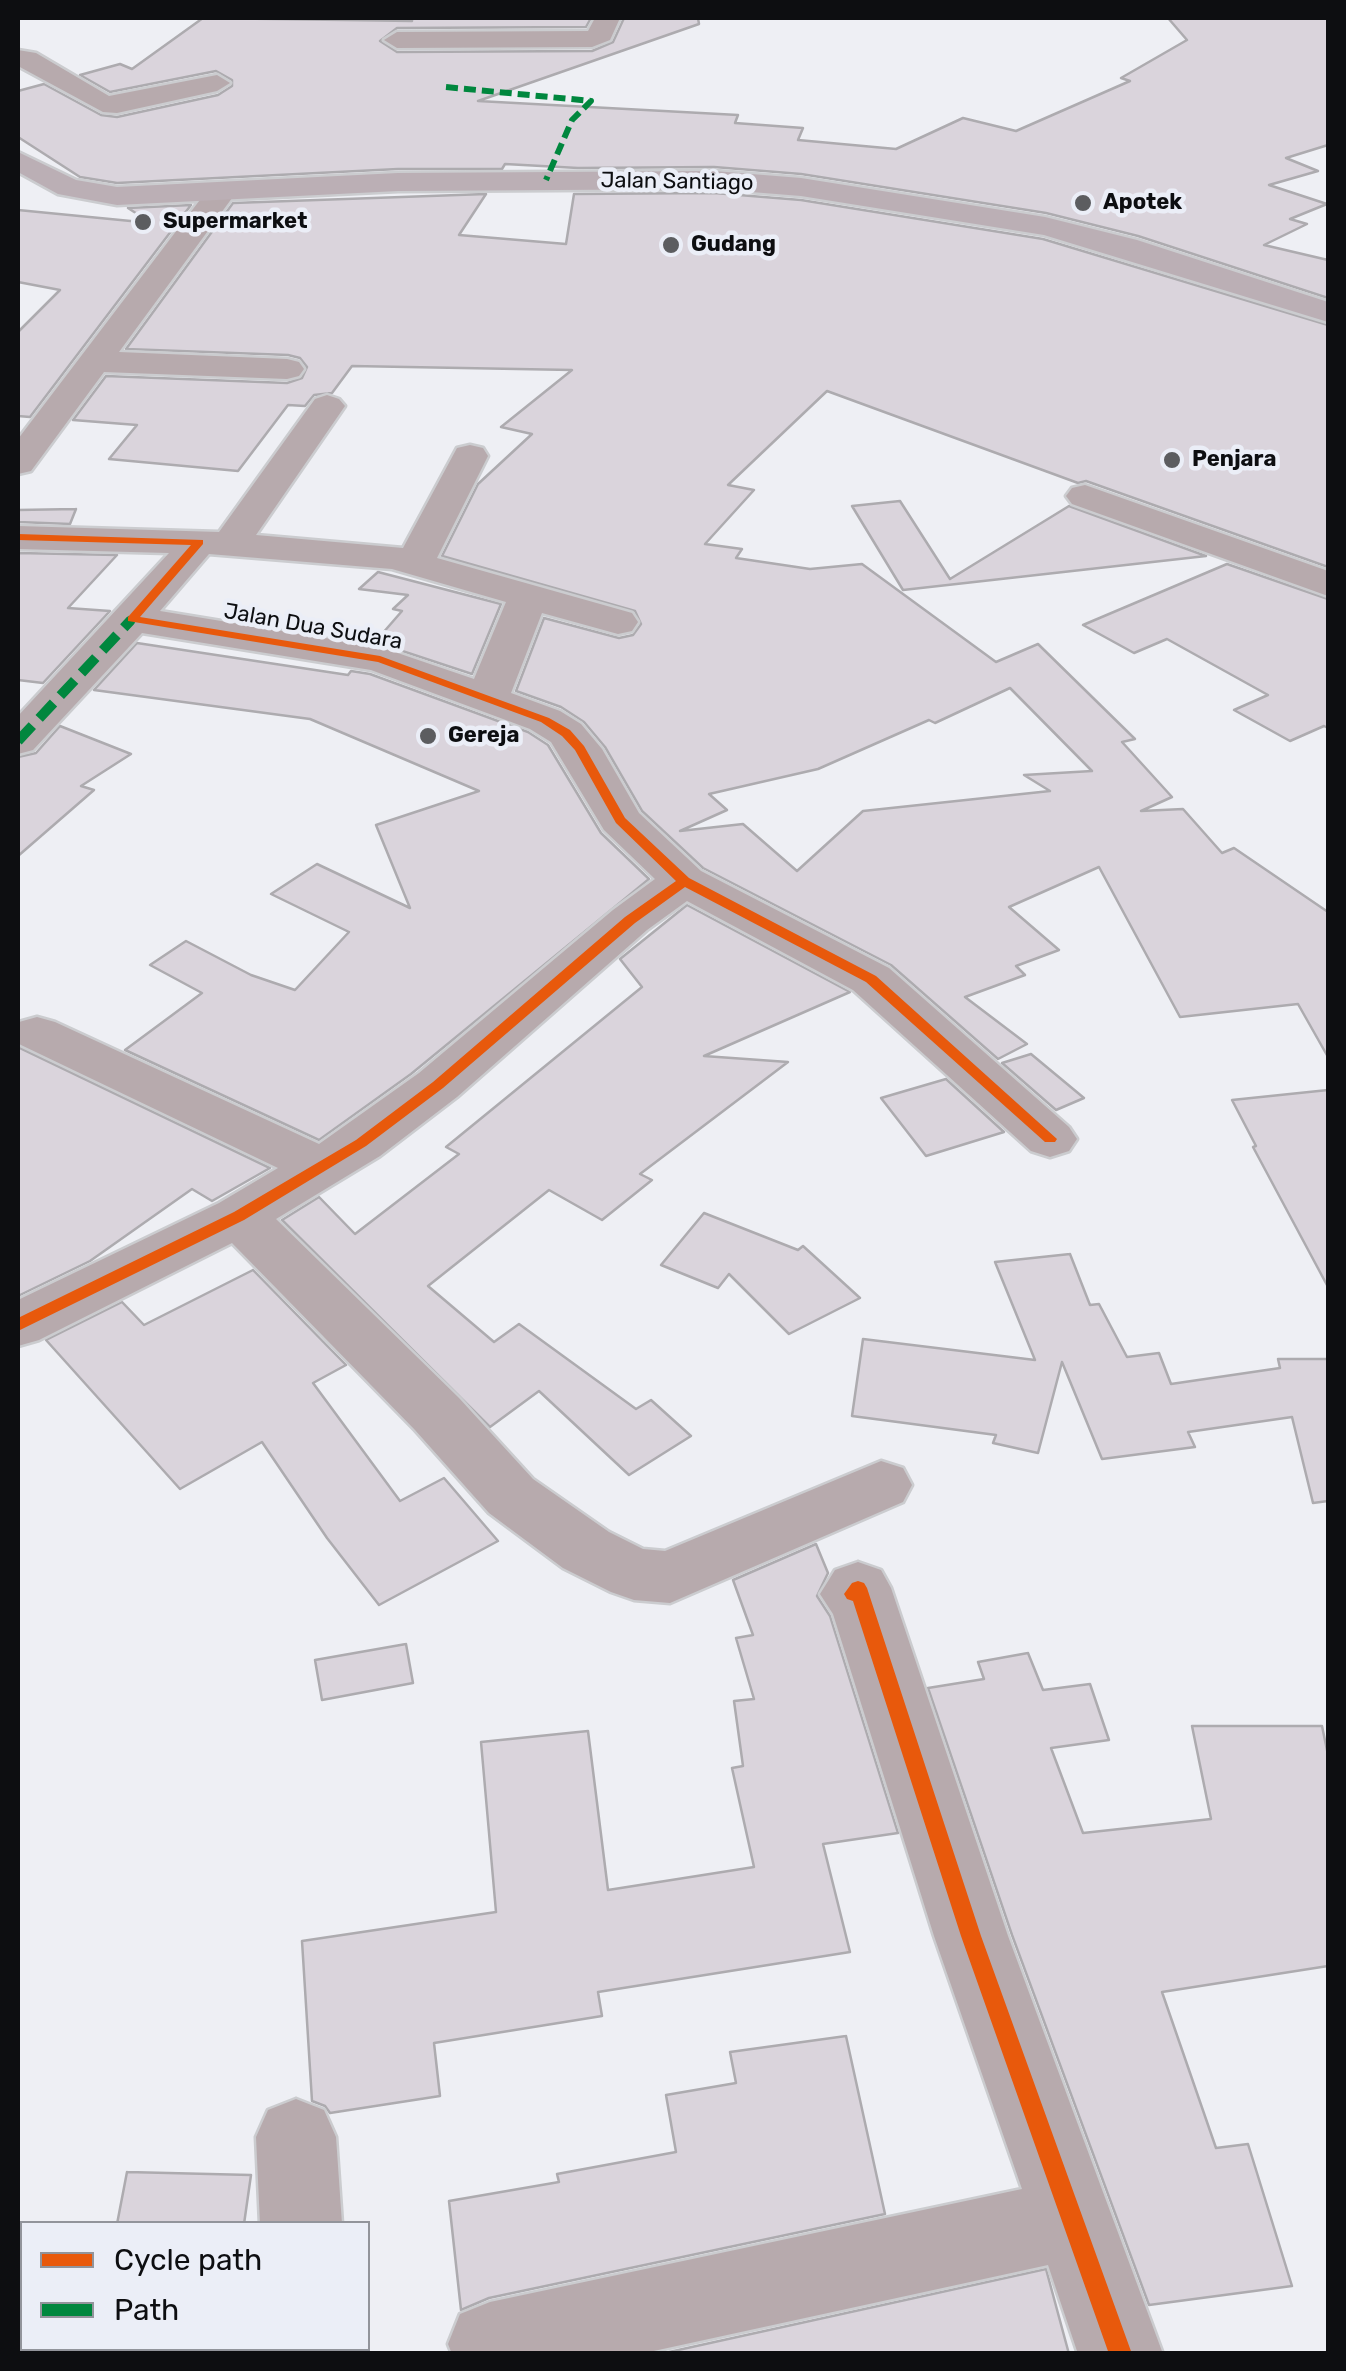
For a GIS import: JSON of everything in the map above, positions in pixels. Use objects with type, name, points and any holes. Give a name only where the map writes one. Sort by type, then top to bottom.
[{"type":"highway","name":"Jalan Santiago","points":[[18,160],[68,188],[90,194],[220,194],[398,182],[714,180],[785,185],[1045,226],[1126,247],[1328,312]]},
{"type":"street","points":[[397,40],[592,39],[601,36],[607,18]]},
{"type":"street","points":[[18,58],[28,59],[103,104],[116,105],[217,83]]},
{"type":"street","points":[[18,463],[220,194]]},
{"type":"street","points":[[92,360],[287,370]]},
{"type":"street","points":[[18,742],[132,619],[215,542],[327,406]]},
{"type":"street","points":[[414,564],[470,456]]},
{"type":"street","points":[[1085,496],[1328,584]]},
{"type":"street","points":[[18,537],[215,542],[395,558],[618,622]]},
{"type":"street","points":[[488,698],[528,598]]},
{"type":"street","name":"Jalan Dua Sudara","points":[[132,619],[380,658],[545,720],[580,749],[620,820],[684,881],[871,979],[1050,1139]]},
{"type":"street","points":[[18,1325],[239,1216],[362,1143],[438,1085],[584,958],[684,881]]},
{"type":"street","points":[[37,1033],[320,1166]]},
{"type":"street","points":[[239,1216],[437,1414],[511,1496],[586,1550],[634,1574],[670,1577],[881,1485]]},
{"type":"street","points":[[853,1594],[858,1588],[971,1936],[1121,2354]]},
{"type":"street","points":[[296,2137],[302,2221]]},
{"type":"street","points":[[490,2344],[1072,2220]]},
{"type":"building","points":[[203,18],[591,18],[586,27],[397,28],[380,41],[397,52],[592,51],[613,42],[624,18],[698,18],[699,24],[478,101],[738,115],[735,123],[803,128],[798,140],[896,149],[963,118],[1016,131],[1130,81],[1121,78],[1187,40],[1168,18],[1328,18],[1328,145],[1286,158],[1318,171],[1269,185],[1327,204],[1290,219],[1307,224],[1264,245],[1328,260],[1328,298],[1138,236],[1046,213],[801,174],[714,167],[505,164],[502,169],[398,169],[117,183],[80,177],[18,137],[18,91],[44,84],[101,115],[117,117],[218,95],[232,86],[232,80],[216,71],[110,92],[80,75],[120,64],[132,69]]},
{"type":"building","points":[[714,193],[801,200],[1043,239],[1328,325],[1328,567],[1086,481],[1078,483],[827,391],[728,485],[754,490],[705,544],[742,549],[736,558],[810,569],[862,564],[996,662],[1038,644],[1135,739],[1122,742],[1172,797],[1141,811],[1183,809],[1222,853],[1234,848],[1328,912],[1328,1057],[1298,1004],[1180,1017],[1099,867],[1009,907],[1059,950],[1016,966],[1025,975],[965,997],[1027,1044],[998,1059],[891,965],[703,868],[642,811],[605,747],[584,722],[561,707],[516,691],[544,618],[619,638],[633,635],[641,624],[635,611],[442,556],[478,484],[532,434],[501,427],[572,370],[352,366],[332,393],[314,395],[305,406],[288,405],[238,471],[109,459],[137,425],[73,420],[106,376],[287,383],[302,378],[307,367],[300,358],[288,355],[126,349],[233,203],[486,194],[459,235],[566,244],[574,194]],"holes":[[[1010,688],[1092,771],[1024,775],[1050,791],[863,811],[797,871],[743,824],[680,831],[727,810],[709,794],[818,769],[929,720],[935,723]]]},
{"type":"building","points":[[191,205],[30,417],[18,416],[18,332],[60,290],[18,282],[18,210],[151,223],[128,208]]},
{"type":"building","points":[[900,501],[950,579],[1069,506],[1206,556],[903,590],[852,506]]},
{"type":"building","points":[[76,509],[70,524],[18,522],[18,510]]},
{"type":"building","points":[[18,553],[117,555],[68,608],[110,611],[43,683],[18,680]]},
{"type":"building","points":[[1227,564],[1328,599],[1328,728],[1324,726],[1290,741],[1234,710],[1268,695],[1167,639],[1134,653],[1083,625]]},
{"type":"building","points":[[378,572],[501,604],[472,674],[375,642],[402,611],[393,609],[408,595],[359,589]]},
{"type":"building","points":[[137,643],[348,675],[351,671],[370,674],[528,732],[548,745],[601,833],[649,879],[411,1074],[319,1140],[125,1050],[202,993],[150,965],[186,941],[251,975],[295,990],[349,932],[271,894],[317,864],[410,908],[376,825],[479,791],[310,719],[94,690]]},
{"type":"building","points":[[60,726],[131,754],[81,786],[94,790],[18,856],[18,757],[36,753]]},
{"type":"building","points":[[687,905],[850,992],[704,1056],[788,1062],[640,1174],[652,1180],[602,1220],[549,1190],[428,1286],[494,1342],[519,1324],[636,1409],[651,1400],[691,1436],[629,1475],[539,1391],[490,1427],[282,1220],[319,1197],[355,1234],[459,1154],[446,1147],[642,987],[620,959]]},
{"type":"building","points":[[18,1047],[270,1168],[212,1201],[192,1189],[90,1261],[18,1296]]},
{"type":"building","points":[[1031,1054],[1084,1098],[1056,1110],[1002,1063]]},
{"type":"building","points":[[946,1079],[1004,1132],[926,1156],[881,1098]]},
{"type":"building","points":[[1328,1090],[1328,1287],[1232,1100]]},
{"type":"building","points":[[704,1213],[798,1250],[803,1246],[860,1298],[789,1334],[729,1274],[718,1288],[661,1265]]},
{"type":"building","points":[[1070,1254],[1090,1305],[1099,1304],[1127,1357],[1159,1353],[1171,1384],[1280,1368],[1278,1359],[1328,1359],[1328,1501],[1313,1503],[1292,1417],[1188,1432],[1195,1447],[1102,1459],[1062,1362],[1038,1453],[993,1443],[996,1435],[852,1416],[863,1339],[1035,1360],[995,1262]]},
{"type":"building","points":[[253,1270],[346,1365],[313,1383],[400,1501],[444,1478],[498,1541],[379,1605],[327,1538],[262,1442],[180,1489],[46,1340],[122,1302],[144,1325]]},
{"type":"building","points":[[816,1544],[828,1573],[817,1596],[830,1616],[898,1833],[823,1844],[850,1952],[598,1992],[602,2016],[434,2043],[440,2096],[330,2113],[325,2106],[312,2101],[302,1941],[496,1912],[481,1742],[588,1731],[608,1890],[754,1867],[732,1768],[743,1766],[734,1701],[754,1699],[736,1638],[753,1635],[733,1580]]},
{"type":"building","points":[[406,1644],[413,1683],[322,1700],[315,1660]]},
{"type":"building","points":[[1028,1653],[1043,1690],[1090,1684],[1109,1740],[1051,1748],[1083,1833],[1211,1819],[1192,1726],[1322,1726],[1328,1755],[1328,1966],[1162,1992],[1216,2148],[1248,2144],[1292,2286],[1149,2305],[1012,1935],[928,1688],[984,1679],[978,1662]]},
{"type":"building","points":[[846,2036],[885,2214],[489,2298],[461,2310],[449,2201],[559,2182],[557,2174],[676,2152],[666,2095],[736,2083],[730,2052]]},
{"type":"building","points":[[127,2172],[251,2175],[244,2221],[118,2221]]},
{"type":"building","points":[[1046,2269],[1069,2354],[660,2354]]},
{"type":"marked path","points":[[446,87],[591,101],[572,120],[546,180]]},
{"type":"marked path","points":[[18,741],[132,619]]},
{"type":"cycle path","points":[[18,537],[199,542],[132,619],[380,659],[545,720],[566,733],[580,749],[620,820],[684,881],[871,979],[1050,1139]]},
{"type":"cycle path","points":[[18,1325],[239,1216],[361,1143],[438,1085],[630,920],[684,881]]},
{"type":"cycle path","points":[[853,1594],[858,1588],[971,1936],[1121,2354]]},
{"type":"place","name":"Apotek","points":[[1083,203]]},
{"type":"place","name":"Supermarket","points":[[143,222]]},
{"type":"place","name":"Gudang","points":[[671,245]]},
{"type":"place","name":"Penjara","points":[[1172,460]]},
{"type":"place","name":"Gereja","points":[[428,736]]}]
